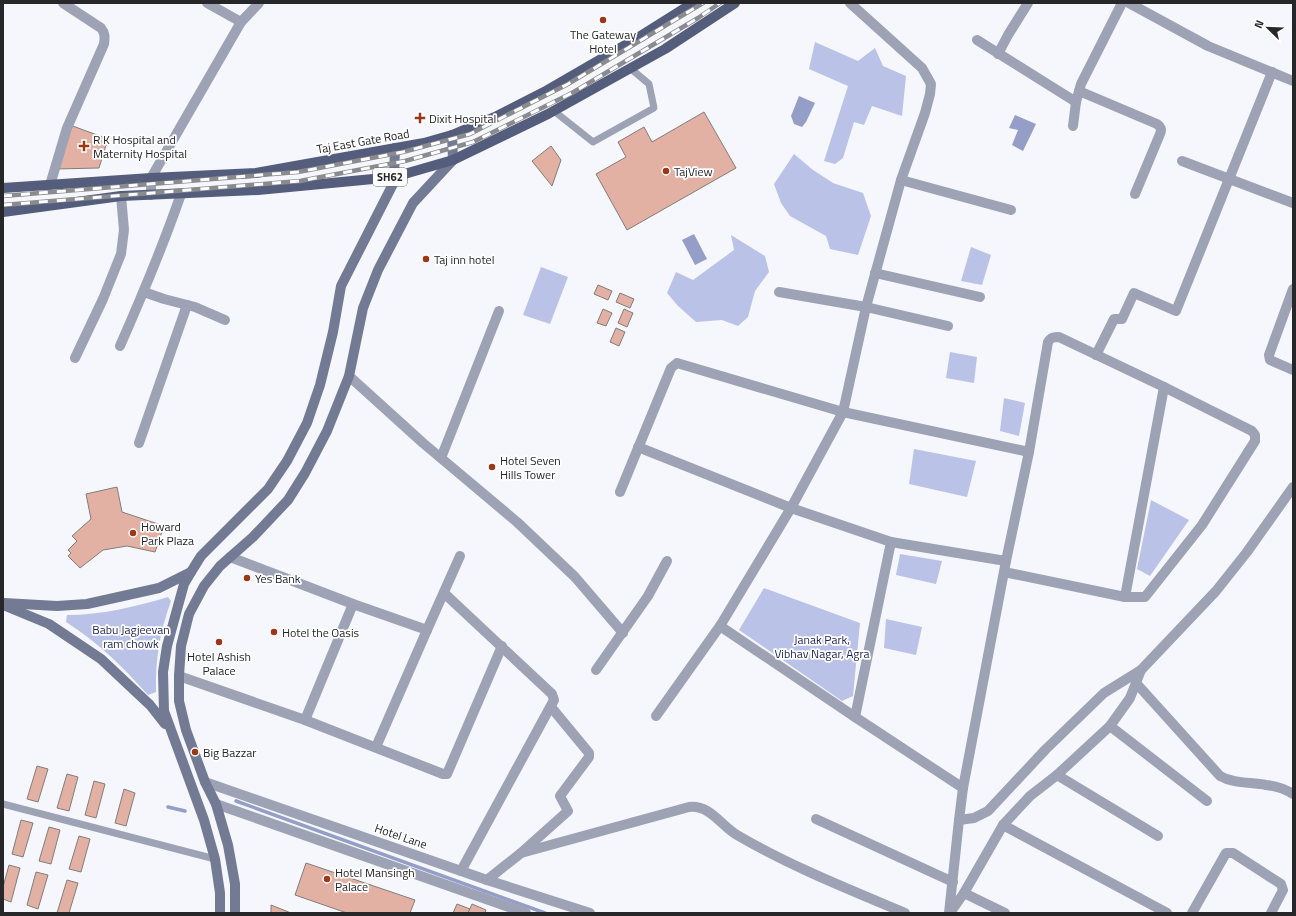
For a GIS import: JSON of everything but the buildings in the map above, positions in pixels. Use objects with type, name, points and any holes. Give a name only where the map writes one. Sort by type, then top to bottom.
[{"type":"main road","name":"Taj East Gate Road","points":[[3,188],[151,178],[256,174],[424,143],[452,135],[497,116],[544,92],[639,37],[693,3]]},
{"type":"main road","name":"SH62","points":[[3,212],[121,196],[258,190],[394,176],[453,160],[554,111],[665,49],[735,3]]},
{"type":"main road","points":[[235,913],[235,884],[228,845],[216,804],[205,782],[186,730],[179,701],[181,646],[189,614],[204,586],[220,566],[253,537],[288,500],[305,473],[327,431],[349,376],[363,308],[378,270],[413,203],[453,160],[452,135]]},
{"type":"main road","points":[[220,913],[220,893],[215,859],[204,820],[170,731],[164,711],[163,672],[167,646],[184,584],[201,556],[268,489],[287,461],[308,423],[320,385],[333,332],[341,286],[393,184],[395,148]]},
{"type":"main road","points":[[3,604],[57,606],[87,604],[159,588],[191,572]]},
{"type":"main road","points":[[3,604],[49,624],[101,659],[150,705],[170,731]]},
{"type":"street","points":[[50,185],[67,128],[104,44],[105,37],[101,28],[63,3]]},
{"type":"street","points":[[207,3],[241,22]]},
{"type":"street","points":[[151,195],[151,178],[241,22],[259,3]]},
{"type":"street","points":[[656,716],[720,626],[791,508],[843,412],[875,273],[901,180],[925,113],[931,84],[928,76],[922,68],[850,3]]},
{"type":"street","points":[[998,54],[1028,3]]},
{"type":"street","points":[[1072,126],[1078,91],[1122,3]]},
{"type":"street","points":[[1129,3],[1145,7],[1208,46],[1293,81]]},
{"type":"street","points":[[977,40],[1076,102]]},
{"type":"street","points":[[1096,355],[1114,319],[1122,319],[1134,293],[1176,311],[1272,72]]},
{"type":"street","points":[[1078,91],[1160,126],[1160,134],[1135,194]]},
{"type":"street","points":[[1182,161],[1293,203]]},
{"type":"street","points":[[901,180],[1011,210]]},
{"type":"street","points":[[120,346],[165,240],[181,194]]},
{"type":"street","points":[[75,358],[103,298],[121,254],[124,230],[121,196]]},
{"type":"street","points":[[875,273],[980,297]]},
{"type":"street","points":[[1293,289],[1269,355],[1270,360],[1293,370]]},
{"type":"street","points":[[144,292],[187,305],[225,320]]},
{"type":"street","points":[[779,292],[866,307],[948,326]]},
{"type":"street","points":[[139,443],[187,305]]},
{"type":"street","points":[[441,458],[499,311]]},
{"type":"street","points":[[950,913],[959,820],[964,788],[1006,561],[1030,452],[1048,342],[1050,338],[1059,337],[1252,431],[1255,435],[1255,441],[1202,525],[1148,596],[1143,598],[1125,597],[1004,572]]},
{"type":"street","points":[[620,492],[671,368],[677,363],[843,412],[1030,452]]},
{"type":"street","points":[[349,376],[441,458],[517,522],[575,577],[623,633]]},
{"type":"street","points":[[1125,597],[1164,387]]},
{"type":"street","points":[[638,447],[791,508],[891,542],[1006,561]]},
{"type":"street","points":[[959,820],[974,818],[988,811],[1046,749],[1104,693],[1141,670],[1216,591],[1247,552],[1293,487]]},
{"type":"street","points":[[855,718],[891,542]]},
{"type":"street","points":[[376,747],[426,630],[460,556]]},
{"type":"street","points":[[230,557],[426,630]]},
{"type":"street","points":[[596,670],[648,596],[667,561]]},
{"type":"street","points":[[444,593],[552,694],[554,700],[461,871]]},
{"type":"street","points":[[305,720],[353,604]]},
{"type":"street","points":[[720,626],[855,718],[964,788]]},
{"type":"street","points":[[179,676],[305,720],[447,774],[502,646]]},
{"type":"street","points":[[950,913],[964,893],[1003,824],[1030,796],[1057,775],[1110,726],[1130,698],[1141,670]]},
{"type":"street","points":[[1136,683],[1220,776],[1227,780],[1268,785],[1287,790],[1293,794]]},
{"type":"street","points":[[487,880],[521,853],[568,811],[560,796],[589,757],[589,753],[551,707]]},
{"type":"street","points":[[1110,726],[1207,801]]},
{"type":"street","points":[[1057,775],[1158,836]]},
{"type":"street","name":"Hotel Lane","points":[[205,782],[487,880],[590,913]]},
{"type":"street","points":[[216,804],[526,913]]},
{"type":"street","points":[[521,853],[688,806],[698,807],[714,815],[735,834],[802,869],[905,913]]},
{"type":"street","points":[[816,819],[953,882]]},
{"type":"street","points":[[1003,824],[1167,913]]},
{"type":"street","points":[[1192,913],[1226,853],[1234,853],[1281,884],[1283,890],[1271,913]]},
{"type":"street","points":[[420,876],[426,859]]},
{"type":"street","points":[[964,893],[1005,913]]},
{"type":"lane","points":[[554,111],[593,142],[654,108],[649,84],[630,68]]},
{"type":"lane","points":[[3,804],[215,859]]},
{"type":"green space","points":[[815,42],[858,61],[875,48],[883,66],[906,76],[902,116],[872,106],[864,125],[854,122],[843,158],[835,164],[824,161],[848,86],[809,69]]},
{"type":"green space","points":[[794,154],[813,170],[833,183],[863,193],[871,216],[858,255],[830,249],[826,236],[790,216],[781,203],[774,184]]},
{"type":"green space","points":[[731,235],[765,256],[769,272],[755,291],[748,317],[738,326],[722,320],[696,322],[678,306],[667,293],[676,272],[693,280],[734,250]]},
{"type":"green space","points":[[971,247],[991,255],[982,285],[961,281]]},
{"type":"green space","points":[[541,267],[568,277],[550,324],[523,315]]},
{"type":"green space","points":[[950,352],[977,357],[974,383],[946,378]]},
{"type":"green space","points":[[1004,398],[1025,403],[1019,436],[1000,431]]},
{"type":"green space","points":[[914,449],[976,461],[967,497],[909,484]]},
{"type":"green space","points":[[1151,500],[1189,520],[1150,576],[1137,569]]},
{"type":"green space","points":[[900,554],[942,561],[936,584],[896,575]]},
{"type":"green space","name":"Janak Park, Vibhav Nagar, Agra","points":[[764,588],[860,623],[853,696],[842,701],[739,630]]},
{"type":"green space","name":"Babu Jagjeevan ram chowk","points":[[168,597],[171,601],[159,646],[156,668],[156,692],[148,695],[110,656],[89,638],[66,622],[67,615],[93,614],[118,610]]},
{"type":"green space","points":[[886,619],[922,627],[916,655],[884,648]]},
{"type":"shaded area","points":[[799,96],[815,103],[802,127],[794,124],[791,116]]},
{"type":"shaded area","points":[[1015,115],[1036,124],[1023,151],[1012,145],[1018,130],[1009,128]]},
{"type":"shaded area","points":[[694,234],[707,259],[695,265],[682,240]]},
{"type":"waterway","points":[[236,801],[545,913]]},
{"type":"waterway","points":[[168,807],[185,811]]},
{"type":"railway","points":[[3,196],[298,172],[403,152],[470,134],[568,84],[703,3]]},
{"type":"railway","points":[[3,205],[300,181],[405,161],[473,142],[572,93],[698,18],[720,3]]},
{"type":"place","name":"The Gateway Hotel","points":[[603,20]]},
{"type":"place","name":"Dixit Hospital","points":[[420,118]]},
{"type":"place","name":"R K Hospital and Maternity Hospital","points":[[84,146]]},
{"type":"place","name":"TajView","points":[[666,171]]},
{"type":"place","name":"Taj inn hotel","points":[[426,259]]},
{"type":"place","name":"Hotel Seven Hills Tower","points":[[492,467]]},
{"type":"place","name":"Howard Park Plaza","points":[[133,533]]},
{"type":"place","name":"Yes Bank","points":[[247,578]]},
{"type":"place","name":"Hotel the Oasis","points":[[274,632]]},
{"type":"place","name":"Hotel Ashish Palace","points":[[219,642]]},
{"type":"place","name":"Big Bazzar","points":[[195,752]]},
{"type":"place","name":"Hotel Mansingh Palace","points":[[327,879]]}]
